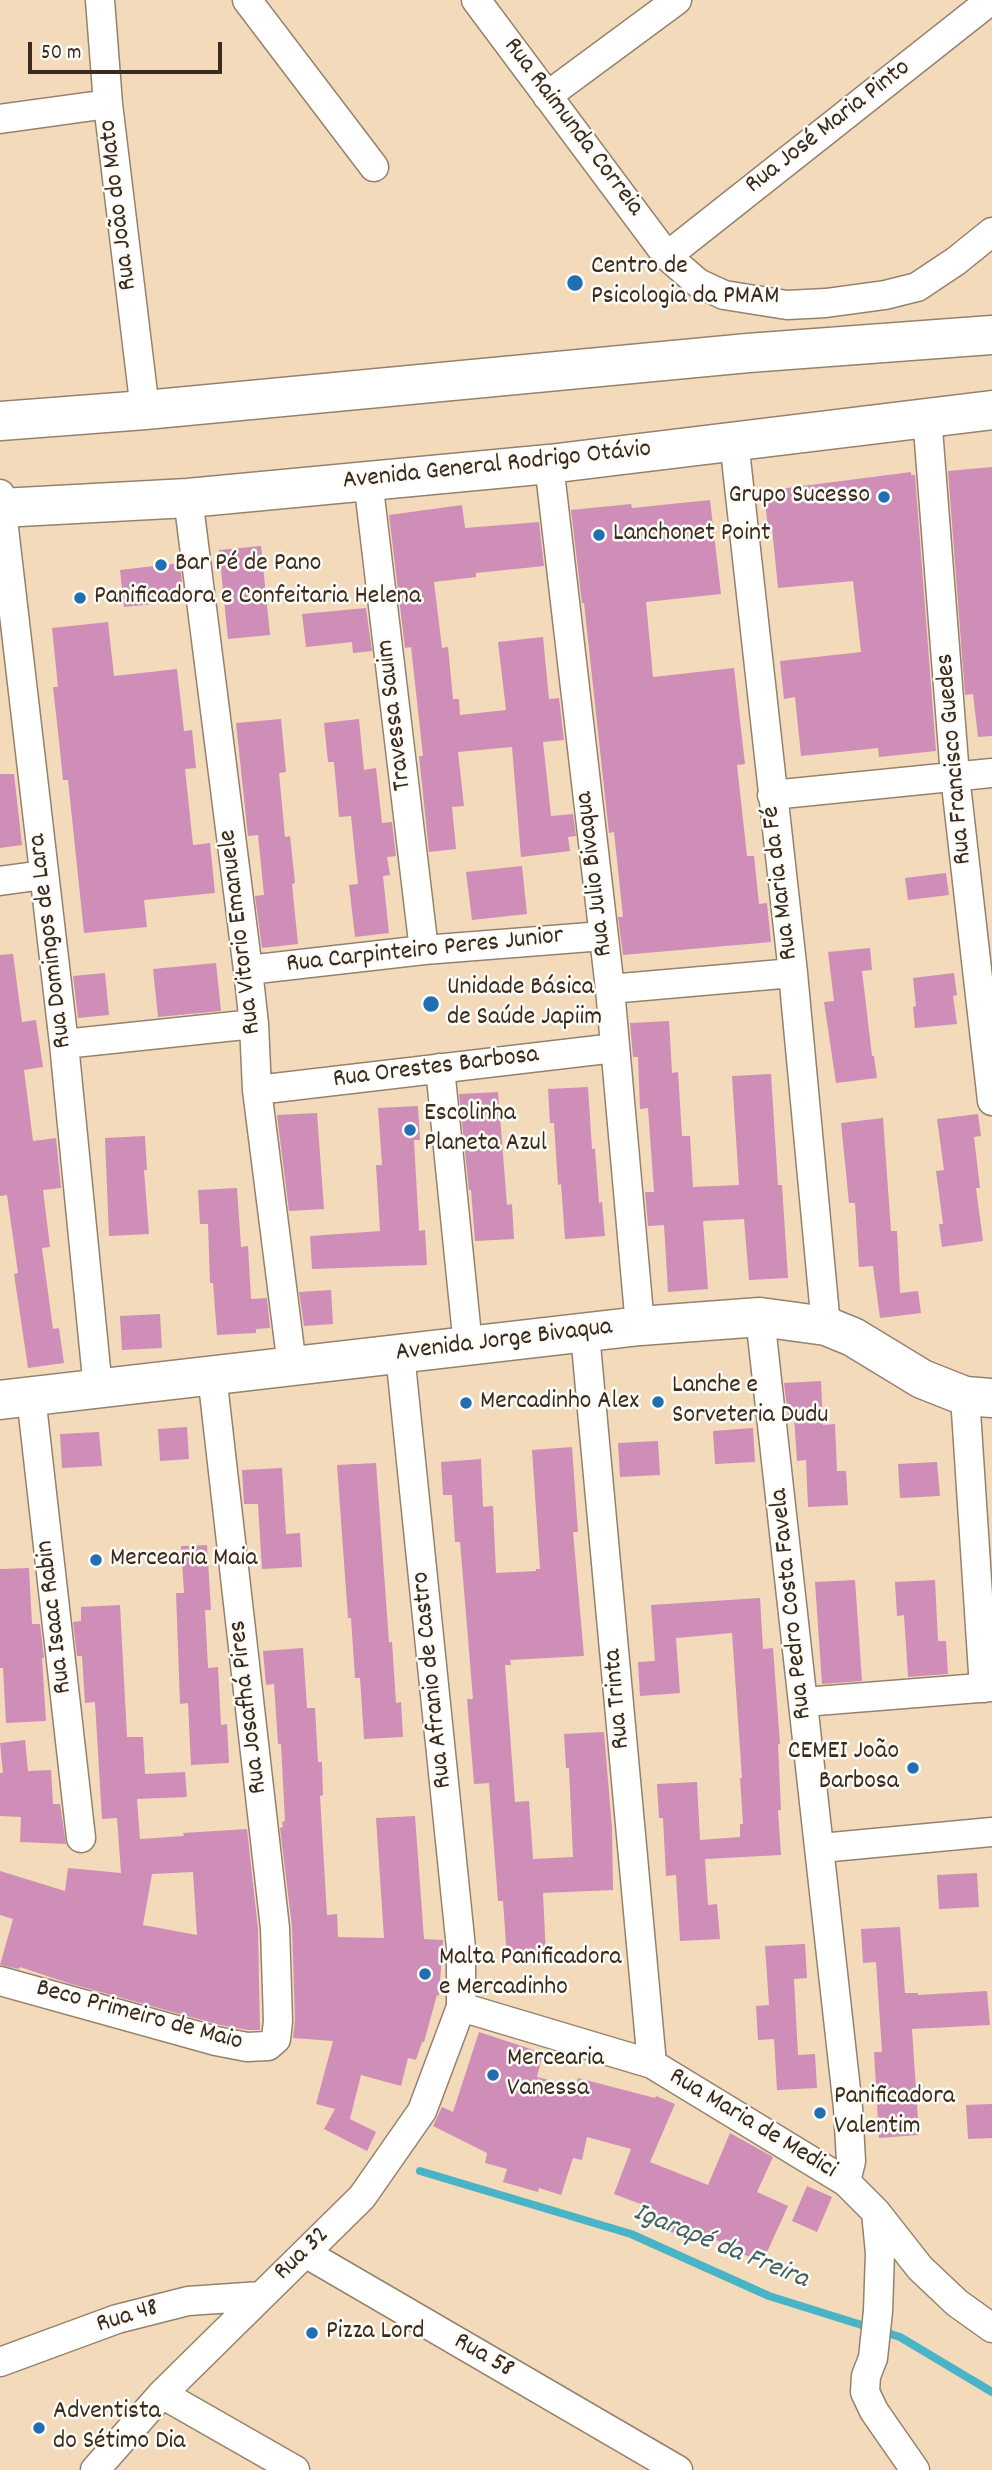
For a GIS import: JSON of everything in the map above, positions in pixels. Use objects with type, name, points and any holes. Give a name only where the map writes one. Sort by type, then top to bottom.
[{"type":"main road","points":[[0,421],[609,366],[992,335]]},
{"type":"main road","name":"Avenida General Rodrigo Otávio","points":[[1,504],[188,498],[549,464],[992,410]]},
{"type":"main road","name":"Avenida Jorge Bivaqua","points":[[15,1398],[640,1326],[760,1317],[826,1326],[853,1337],[922,1379],[979,1397]]},
{"type":"street","name":"Rua João do Mato","points":[[100,0],[108,104],[145,410]]},
{"type":"street","points":[[247,0],[374,167]]},
{"type":"street","name":"Rua Raimunda Correia","points":[[477,0],[667,256],[698,283],[724,295],[787,304],[826,303],[886,295],[917,287],[992,232]]},
{"type":"street","points":[[547,96],[677,0]]},
{"type":"street","name":"Rua José Maria Pinto","points":[[667,256],[991,0]]},
{"type":"street","points":[[0,119],[108,104]]},
{"type":"street","name":"Rua Francisco Guedes","points":[[927,416],[955,776],[992,1101]]},
{"type":"street","name":"Rua Maria da Fé","points":[[734,441],[793,973],[826,1326]]},
{"type":"street","name":"Rua Julio Bivaqua","points":[[549,464],[610,989],[640,1326]]},
{"type":"street","name":"Travessa Sauim","points":[[368,480],[424,950]]},
{"type":"street","name":"Rua Vitorio Emanuele","points":[[188,498],[248,970],[257,1090],[292,1366]]},
{"type":"street","name":"Rua Domingos de Lara","points":[[1,504],[4,554],[64,1044],[98,1389]]},
{"type":"street","points":[[772,795],[992,772]]},
{"type":"street","points":[[0,881],[43,875]]},
{"type":"street","name":"Rua Carpinteiro Peres Junior","points":[[248,970],[424,950],[603,936]]},
{"type":"street","points":[[610,989],[793,973]]},
{"type":"street","points":[[64,1044],[254,1024]]},
{"type":"street","name":"Rua Orestes Barbosa","points":[[257,1090],[615,1048]]},
{"type":"street","points":[[440,1068],[468,1346]]},
{"type":"street","name":"Rua Pedro Costa Favela","points":[[760,1317],[848,2108],[852,2161],[846,2182]]},
{"type":"street","name":"Rua Trinta","points":[[585,1334],[652,2064]]},
{"type":"street","name":"Rua Afranio de Castro","points":[[401,1354],[461,1948],[461,2007]]},
{"type":"street","name":"Rua Josafhá Pires","points":[[212,1376],[275,1928],[278,2021],[276,2039]]},
{"type":"street","points":[[804,1702],[988,1687],[979,1397]]},
{"type":"street","name":"Rua Isaac Rabin","points":[[15,1398],[81,1838]]},
{"type":"street","points":[[821,1848],[992,1832]]},
{"type":"street","name":"Beco Primeiro de Maio","points":[[0,1980],[216,2041],[247,2047],[268,2046],[276,2039]]},
{"type":"street","name":"Rua Maria de Medici","points":[[461,2007],[652,2064],[846,2182],[876,2212],[920,2268],[957,2303],[992,2328]]},
{"type":"street","name":"Rua 32","points":[[95,2470],[162,2393],[307,2254],[362,2197],[422,2110],[461,2007]]},
{"type":"street","points":[[876,2212],[880,2253],[878,2311],[873,2357],[866,2376],[865,2392],[874,2411],[915,2470]]},
{"type":"street","name":"Rua 58","points":[[307,2254],[668,2465]]},
{"type":"street","name":"Rua 48","points":[[0,2362],[117,2319],[188,2301],[261,2296]]},
{"type":"street","points":[[162,2393],[295,2470]]},
{"type":"building","points":[[992,467],[992,736],[978,737],[973,694],[965,695],[948,471]]},
{"type":"building","points":[[911,472],[911,475],[915,475],[936,751],[879,757],[878,748],[801,756],[795,697],[784,699],[780,661],[861,652],[853,581],[778,588],[772,528],[768,529],[764,491]]},
{"type":"building","points":[[710,500],[721,594],[646,602],[653,677],[734,668],[745,764],[737,765],[747,856],[754,856],[759,904],[767,903],[771,942],[623,955],[618,917],[623,917],[614,832],[609,833],[571,510],[631,504],[632,508]]},
{"type":"building","points":[[462,505],[465,528],[539,522],[544,566],[476,573],[476,577],[434,582],[442,648],[448,647],[453,699],[459,699],[460,715],[506,710],[498,642],[543,637],[549,699],[559,698],[564,740],[543,742],[551,816],[573,814],[576,836],[568,837],[570,851],[521,857],[512,747],[458,752],[464,806],[452,807],[456,849],[429,852],[419,756],[423,756],[411,647],[405,648],[389,515]]},
{"type":"building","points":[[261,546],[270,635],[228,639],[219,550]]},
{"type":"building","points":[[180,563],[184,601],[124,607],[120,570]]},
{"type":"building","points":[[366,608],[372,651],[353,653],[352,642],[306,647],[302,614]]},
{"type":"building","points":[[108,622],[114,676],[177,669],[184,731],[192,730],[196,768],[185,769],[193,845],[210,843],[215,893],[144,900],[147,927],[84,933],[68,780],[63,780],[53,687],[58,687],[52,628]]},
{"type":"building","points":[[281,719],[286,772],[279,773],[285,837],[290,836],[298,944],[262,948],[255,896],[264,895],[258,835],[248,836],[236,723]]},
{"type":"building","points":[[359,719],[364,770],[376,768],[382,823],[392,822],[396,856],[387,857],[390,875],[383,876],[389,933],[355,937],[349,885],[358,884],[351,816],[339,817],[334,762],[328,762],[324,723]]},
{"type":"building","points":[[0,774],[14,774],[22,845],[0,848]]},
{"type":"building","points":[[522,866],[527,914],[472,920],[466,872]]},
{"type":"building","points":[[946,873],[949,895],[908,900],[905,878]]},
{"type":"building","points":[[870,948],[872,970],[862,971],[877,1078],[836,1083],[824,1002],[834,1001],[828,952]]},
{"type":"building","points":[[13,954],[22,1022],[36,1020],[43,1067],[24,1070],[33,1141],[56,1138],[61,1188],[43,1190],[50,1247],[42,1248],[53,1329],[59,1328],[64,1363],[28,1368],[14,1274],[18,1273],[7,1195],[0,1196],[0,955]]},
{"type":"building","points":[[216,963],[221,1011],[158,1017],[153,969]]},
{"type":"building","points":[[105,973],[109,1015],[78,1018],[73,976]]},
{"type":"building","points":[[954,973],[957,995],[953,996],[957,1024],[915,1028],[913,978]]},
{"type":"building","points":[[669,1021],[672,1073],[678,1072],[682,1136],[690,1136],[693,1187],[739,1185],[732,1076],[771,1074],[778,1185],[782,1185],[788,1278],[749,1280],[744,1219],[703,1221],[708,1289],[668,1292],[664,1225],[648,1226],[645,1192],[654,1192],[648,1108],[640,1109],[638,1057],[633,1057],[630,1023]]},
{"type":"building","points":[[588,1087],[592,1149],[595,1149],[599,1203],[602,1202],[605,1236],[565,1239],[561,1184],[558,1185],[554,1123],[550,1123],[548,1089]]},
{"type":"building","points":[[498,1092],[507,1205],[512,1204],[514,1239],[475,1241],[459,1094]]},
{"type":"building","points":[[418,1106],[420,1140],[414,1140],[419,1231],[425,1230],[427,1265],[312,1269],[310,1236],[380,1231],[376,1165],[382,1165],[378,1108]]},
{"type":"building","points":[[317,1113],[324,1209],[289,1211],[277,1115]]},
{"type":"building","points":[[978,1114],[981,1136],[974,1137],[980,1188],[976,1188],[983,1241],[942,1247],[939,1224],[943,1224],[936,1171],[944,1170],[937,1119]]},
{"type":"building","points":[[883,1118],[891,1231],[897,1231],[900,1293],[918,1291],[921,1313],[880,1318],[873,1266],[859,1267],[855,1203],[849,1203],[841,1123]]},
{"type":"building","points":[[145,1136],[147,1170],[144,1170],[149,1234],[109,1236],[105,1138]]},
{"type":"building","points":[[237,1188],[241,1247],[248,1246],[251,1299],[267,1298],[270,1328],[256,1329],[256,1333],[217,1335],[213,1283],[210,1283],[208,1224],[200,1224],[198,1190]]},
{"type":"building","points":[[331,1290],[333,1324],[304,1326],[299,1292]]},
{"type":"building","points":[[160,1314],[162,1348],[122,1350],[120,1316]]},
{"type":"building","points":[[821,1381],[823,1425],[835,1424],[837,1471],[846,1471],[848,1505],[808,1507],[806,1460],[797,1461],[794,1417],[788,1417],[784,1383]]},
{"type":"building","points":[[187,1427],[189,1459],[160,1461],[158,1429]]},
{"type":"building","points":[[753,1428],[755,1462],[715,1464],[713,1431]]},
{"type":"building","points":[[99,1432],[102,1466],[62,1468],[60,1434]]},
{"type":"building","points":[[658,1441],[660,1475],[620,1477],[618,1443]]},
{"type":"building","points":[[572,1447],[578,1532],[573,1532],[584,1656],[510,1660],[511,1665],[505,1665],[515,1802],[529,1801],[533,1859],[573,1857],[569,1768],[566,1768],[564,1734],[604,1732],[612,1828],[613,1890],[543,1893],[546,1956],[507,1958],[503,1901],[498,1901],[489,1783],[474,1784],[467,1699],[473,1699],[460,1542],[455,1542],[452,1495],[443,1495],[441,1462],[481,1459],[483,1507],[493,1506],[496,1573],[536,1571],[540,1569],[532,1450]]},
{"type":"building","points":[[937,1462],[940,1496],[900,1498],[898,1464]]},
{"type":"building","points":[[376,1463],[389,1642],[392,1642],[396,1703],[401,1702],[403,1737],[364,1739],[360,1678],[355,1678],[351,1618],[348,1618],[337,1465]]},
{"type":"building","points":[[282,1468],[286,1534],[300,1533],[302,1567],[262,1569],[258,1504],[244,1504],[242,1470]]},
{"type":"building","points":[[207,1545],[211,1610],[205,1610],[208,1668],[218,1667],[221,1725],[227,1724],[229,1763],[191,1765],[188,1703],[180,1704],[176,1593],[184,1593],[181,1546]]},
{"type":"building","points":[[29,1568],[32,1624],[40,1624],[44,1658],[46,1721],[6,1723],[3,1668],[0,1668],[0,1569]]},
{"type":"building","points":[[855,1580],[862,1681],[822,1684],[815,1582]]},
{"type":"building","points":[[935,1580],[938,1641],[946,1641],[948,1674],[908,1677],[904,1615],[897,1616],[895,1582]]},
{"type":"building","points":[[760,1598],[763,1649],[773,1648],[780,1744],[781,1810],[778,1810],[781,1855],[705,1859],[708,1905],[717,1904],[720,1939],[680,1941],[676,1875],[666,1876],[663,1818],[659,1818],[657,1784],[697,1782],[700,1840],[740,1837],[740,1824],[743,1824],[742,1778],[732,1633],[676,1638],[680,1693],[640,1696],[638,1662],[655,1661],[651,1605]]},
{"type":"building","points":[[120,1605],[127,1737],[143,1737],[145,1774],[185,1772],[187,1797],[137,1799],[140,1839],[247,1829],[258,1929],[260,2030],[220,2025],[20,1967],[0,1965],[13,1919],[0,1915],[0,1871],[65,1891],[68,1868],[121,1873],[117,1818],[102,1819],[95,1702],[85,1703],[82,1656],[77,1656],[73,1622],[81,1621],[81,1607]],"holes":[[[193,1872],[197,1935],[143,1925],[152,1874]]]},
{"type":"building","points":[[303,1648],[307,1708],[315,1708],[318,1762],[322,1762],[323,1795],[320,1796],[327,1915],[337,1914],[338,1937],[384,1938],[376,1818],[415,1816],[424,1939],[443,1940],[439,1996],[437,1995],[416,2060],[408,2058],[401,2086],[361,2075],[350,2119],[376,2132],[367,2151],[324,2129],[335,2109],[316,2104],[333,2041],[293,2038],[295,2020],[292,1927],[280,1828],[285,1821],[281,1744],[278,1744],[274,1684],[266,1685],[263,1651]]},
{"type":"building","points":[[25,1740],[28,1771],[51,1770],[53,1804],[60,1804],[66,1844],[20,1842],[21,1817],[0,1816],[0,1773],[3,1773],[0,1743]]},
{"type":"building","points":[[977,1873],[979,1907],[939,1909],[937,1875]]},
{"type":"building","points":[[900,1927],[905,1993],[918,1995],[987,1991],[990,2025],[912,2029],[919,2135],[879,2138],[874,2052],[882,2052],[876,1962],[863,1963],[861,1929]]},
{"type":"building","points":[[805,1944],[807,1978],[794,1979],[798,2055],[815,2054],[817,2088],[777,2090],[774,2039],[758,2040],[756,2006],[769,2005],[765,1946]]},
{"type":"building","points":[[479,2032],[543,2053],[537,2077],[576,2087],[578,2078],[655,2098],[656,2096],[675,2104],[650,2162],[708,2185],[730,2133],[773,2157],[757,2192],[788,2206],[762,2263],[741,2253],[742,2251],[680,2225],[677,2234],[649,2225],[654,2209],[614,2194],[631,2149],[587,2137],[582,2160],[573,2158],[561,2195],[539,2188],[538,2192],[503,2182],[507,2169],[485,2163],[487,2153],[433,2126],[442,2107],[453,2112]]},
{"type":"building","points":[[992,2104],[992,2138],[968,2139],[966,2105]]},
{"type":"building","points":[[807,2186],[832,2197],[817,2232],[792,2221]]},
{"type":"waterway","name":"Igarapé da Freira","points":[[420,2171],[631,2234],[769,2296],[900,2337],[992,2392]]},
{"type":"place","name":"Centro de Psicologia da PMAM","points":[[575,283]]},
{"type":"place","name":"Grupo Sucesso","points":[[884,497]]},
{"type":"place","name":"Lanchonet Point","points":[[599,535]]},
{"type":"place","name":"Bar Pé de Pano","points":[[161,565]]},
{"type":"place","name":"Panificadora e Confeitaria Helena","points":[[80,598]]},
{"type":"place","name":"Unidade Básica de Saúde Japiim","points":[[431,1004]]},
{"type":"place","name":"Escolinha Planeta Azul","points":[[410,1130]]},
{"type":"place","name":"Lanche e Sorveteria Dudu","points":[[658,1402]]},
{"type":"place","name":"Mercadinho Alex","points":[[466,1403]]},
{"type":"place","name":"Mercearia Maia","points":[[96,1560]]},
{"type":"place","name":"CEMEI João Barbosa","points":[[913,1768]]},
{"type":"place","name":"Malta Panificadora e Mercadinho","points":[[425,1974]]},
{"type":"place","name":"Mercearia Vanessa","points":[[493,2075]]},
{"type":"place","name":"Panificadora Valentim","points":[[820,2113]]},
{"type":"place","name":"Pizza Lord","points":[[312,2333]]},
{"type":"place","name":"Adventista do Sétimo Dia","points":[[39,2428]]}]
